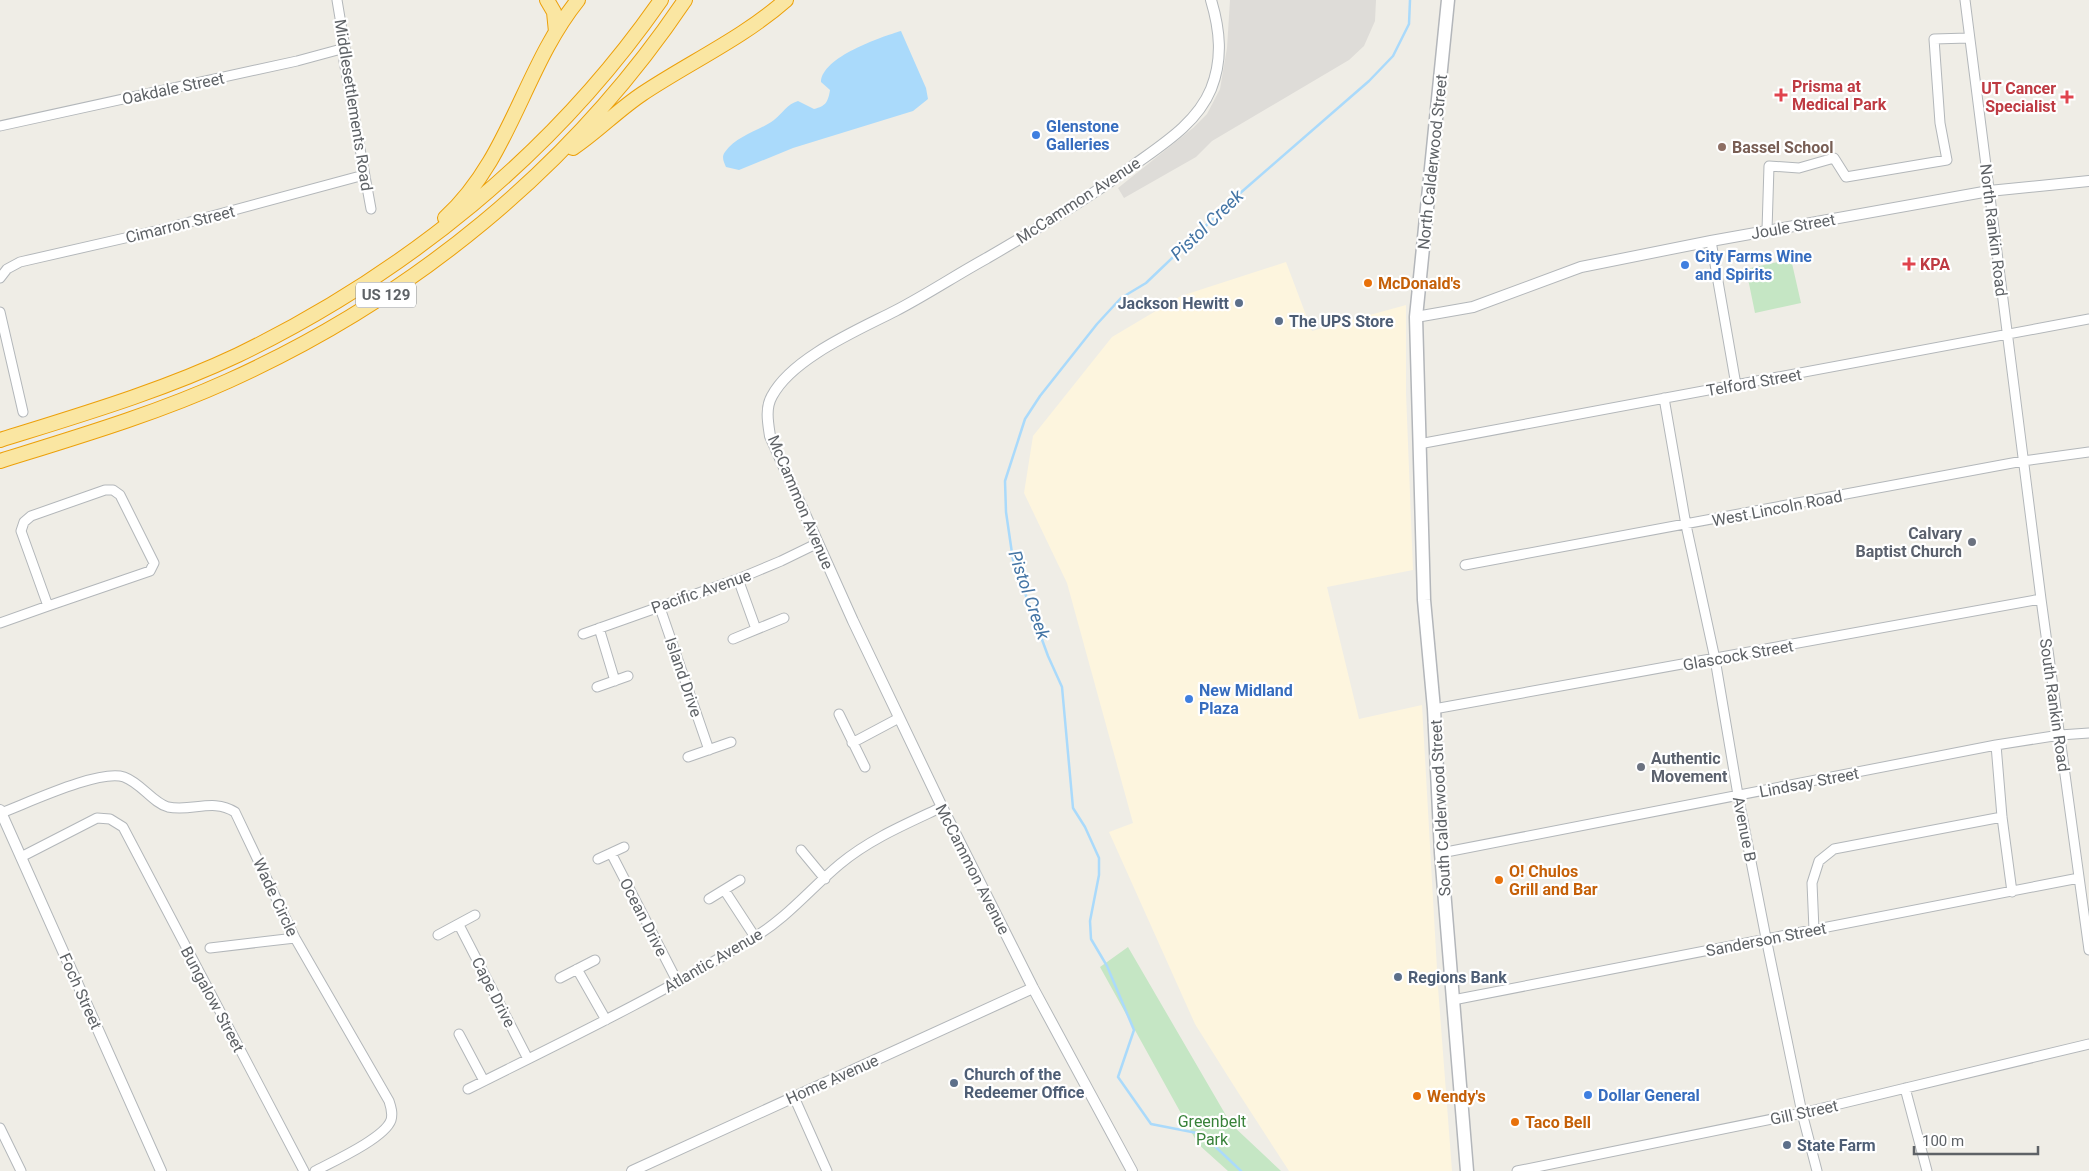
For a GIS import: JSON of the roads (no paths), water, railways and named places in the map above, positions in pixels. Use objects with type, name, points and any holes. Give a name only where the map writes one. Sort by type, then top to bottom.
[{"type":"highway","points":[[547,0],[554,12],[556,32]]},
{"type":"highway","points":[[408,256],[423,236],[461,201],[494,156],[537,66],[556,32],[578,0]]},
{"type":"highway","name":"US 129","points":[[0,440],[141,394],[236,355],[348,295],[408,256],[481,198],[534,150],[586,95],[661,0]]},
{"type":"highway","name":"US 129","points":[[0,461],[104,428],[188,398],[235,378],[305,344],[342,323],[417,274],[481,225],[552,162],[620,85],[685,0]]},
{"type":"highway","points":[[552,162],[580,144],[641,95],[747,31],[768,17],[786,0]]},
{"type":"highway","points":[[0,445],[14,436]]},
{"type":"main road","name":"North Calderwood Street","points":[[1419,444],[1416,317],[1448,0]]},
{"type":"main road","name":"South Calderwood Street","points":[[1419,444],[1424,600],[1434,709],[1441,853],[1467,1171]]},
{"type":"street","name":"Middlesettlements Road","points":[[336,0],[345,48],[344,61],[371,209]]},
{"type":"street","name":"McCammon Avenue","points":[[1132,1171],[1033,988],[942,807],[818,543],[770,436],[767,420],[771,397],[784,379],[832,344],[898,310],[1106,186],[1183,127],[1202,105],[1211,89],[1217,68],[1220,37],[1211,0]]},
{"type":"street","name":"North Rankin Road","points":[[1965,0],[1968,38],[2023,461]]},
{"type":"street","points":[[1767,230],[1770,166],[1799,168],[1834,158],[1846,177],[1948,160],[1940,123],[1934,39],[1968,38]]},
{"type":"street","name":"Oakdale Street","points":[[0,126],[296,61],[345,48]]},
{"type":"street","name":"Cimarron Street","points":[[0,278],[7,268],[20,262],[160,230],[364,175]]},
{"type":"street","name":"Joule Street","points":[[1416,317],[1473,307],[1582,267],[1767,230],[1989,191],[2089,181]]},
{"type":"street","points":[[1711,241],[1736,385]]},
{"type":"street","points":[[0,312],[23,412]]},
{"type":"street","name":"Telford Street","points":[[1419,444],[2089,319]]},
{"type":"street","name":"Avenue B","points":[[1664,398],[1686,525],[1715,659],[1738,795],[1766,938],[1802,1113],[1817,1171]]},
{"type":"street","name":"West Lincoln Road","points":[[1465,565],[2023,461],[2089,452]]},
{"type":"street","name":"South Rankin Road","points":[[2023,461],[2089,950]]},
{"type":"street","points":[[0,623],[150,572],[154,563],[120,495],[113,490],[104,490],[31,516],[24,522],[21,531],[48,606]]},
{"type":"street","name":"Pacific Avenue","points":[[583,634],[659,605],[738,579],[782,561],[818,543]]},
{"type":"street","points":[[738,579],[756,630]]},
{"type":"street","name":"Glascock Street","points":[[1434,709],[2041,599]]},
{"type":"street","name":"Island Drive","points":[[659,605],[709,750]]},
{"type":"street","points":[[733,639],[784,618]]},
{"type":"street","points":[[599,628],[616,681]]},
{"type":"street","points":[[597,687],[628,676]]},
{"type":"street","points":[[839,714],[865,767]]},
{"type":"street","points":[[852,743],[899,718]]},
{"type":"street","name":"Lindsay Street","points":[[1441,853],[1996,745],[2060,735],[2089,733]]},
{"type":"street","points":[[688,757],[731,742]]},
{"type":"street","points":[[1996,745],[2002,817],[2012,892]]},
{"type":"street","name":"Wade Circle","points":[[1,812],[71,786],[105,776],[122,777],[134,782],[167,806],[182,808],[220,805],[235,812],[295,938],[389,1101],[392,1111],[391,1121],[374,1139],[315,1171]]},
{"type":"street","name":"Atlantic Avenue","points":[[468,1089],[606,1020],[755,937],[795,908],[838,865],[879,836],[942,807]]},
{"type":"street","name":"Foch Street","points":[[1,812],[161,1171]]},
{"type":"street","points":[[1814,930],[1812,883],[1819,860],[1834,849],[2002,817]]},
{"type":"street","name":"Bungalow Street","points":[[21,857],[97,818],[110,819],[122,827],[304,1171]]},
{"type":"street","points":[[598,859],[624,847]]},
{"type":"street","points":[[801,850],[825,879]]},
{"type":"street","name":"Ocean Drive","points":[[611,853],[678,981]]},
{"type":"street","name":"Sanderson Street","points":[[1453,1000],[2078,878]]},
{"type":"street","points":[[709,899],[725,891],[740,880]]},
{"type":"street","points":[[725,891],[755,937]]},
{"type":"street","points":[[438,935],[475,915]]},
{"type":"street","name":"Cape Drive","points":[[459,924],[528,1059]]},
{"type":"street","points":[[210,948],[295,938]]},
{"type":"street","points":[[560,978],[595,960]]},
{"type":"street","points":[[577,969],[606,1020]]},
{"type":"street","name":"Home Avenue","points":[[632,1171],[1033,988]]},
{"type":"street","points":[[460,1034],[484,1081]]},
{"type":"street","name":"Gill Street","points":[[1517,1171],[1802,1113],[2089,1044]]},
{"type":"street","points":[[1905,1088],[1927,1171]]},
{"type":"street","points":[[794,1097],[827,1171]]},
{"type":"street","points":[[0,1128],[21,1171]]},
{"type":"water","points":[[901,31],[926,88],[928,99],[913,111],[793,148],[739,170],[726,167],[723,156],[730,146],[774,120],[791,104],[798,101],[814,109],[824,105],[830,90],[821,82],[824,73],[841,56],[867,43]]},
{"type":"waterway","name":"Pistol Creek","points":[[1241,1171],[1202,1134],[1151,1124],[1118,1077],[1134,1030],[1107,966],[1091,939],[1090,921],[1099,875],[1099,858],[1085,827],[1073,808],[1062,687],[1048,656],[1013,560],[1006,512],[1005,481],[1025,419],[1040,396],[1097,324],[1121,298],[1146,283],[1238,195],[1369,81],[1393,56],[1409,24],[1410,0]]},
{"type":"place","name":"Prisma at Medical Park","points":[[1781,95]]},
{"type":"place","name":"UT Cancer Specialist","points":[[2067,97]]},
{"type":"place","name":"Glenstone Galleries","points":[[1036,135]]},
{"type":"place","name":"Bassel School","points":[[1722,147]]},
{"type":"place","name":"KPA","points":[[1909,264]]},
{"type":"place","name":"City Farms Wine and Spirits","points":[[1685,265]]},
{"type":"place","name":"McDonald's","points":[[1368,283]]},
{"type":"place","name":"Jackson Hewitt","points":[[1239,303]]},
{"type":"place","name":"The UPS Store","points":[[1279,321]]},
{"type":"place","name":"Calvary Baptist Church","points":[[1972,542]]},
{"type":"place","name":"New Midland Plaza","points":[[1189,699]]},
{"type":"place","name":"Authentic Movement","points":[[1641,767]]},
{"type":"place","name":"O! Chulos Grill and Bar","points":[[1499,880]]},
{"type":"place","name":"Regions Bank","points":[[1398,977]]},
{"type":"place","name":"Church of the Redeemer Office","points":[[954,1083]]},
{"type":"place","name":"Dollar General","points":[[1588,1095]]},
{"type":"place","name":"Wendy's","points":[[1417,1096]]},
{"type":"place","name":"Taco Bell","points":[[1515,1122]]},
{"type":"place","name":"State Farm","points":[[1787,1145]]},
{"type":"park label","name":"Greenbelt Park","points":[[1212,1130]]}]
